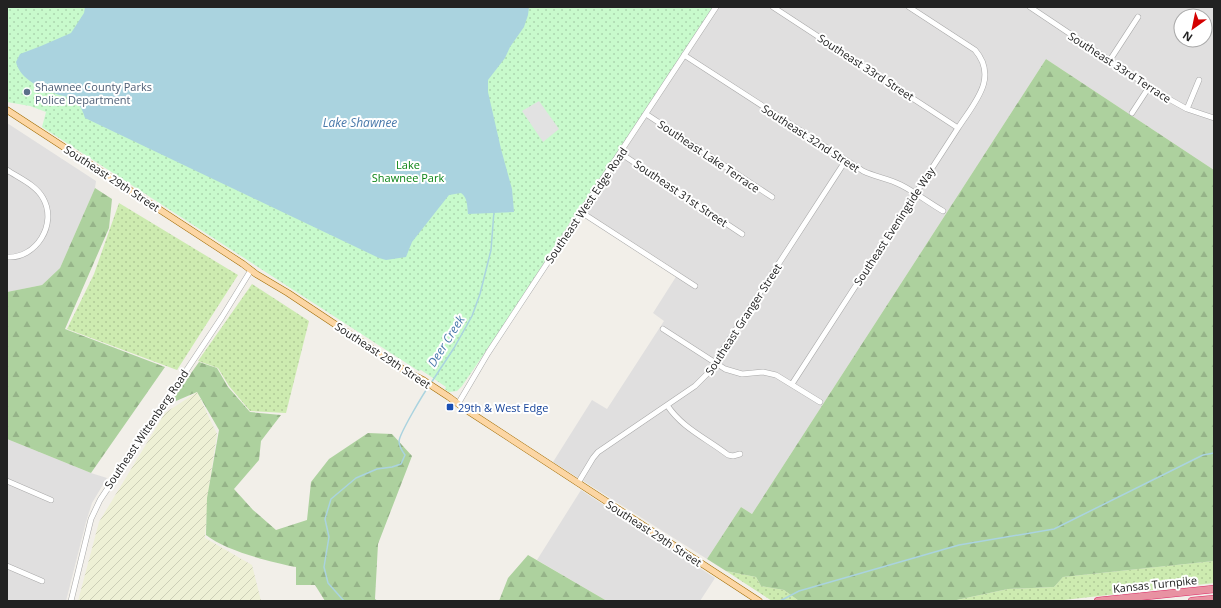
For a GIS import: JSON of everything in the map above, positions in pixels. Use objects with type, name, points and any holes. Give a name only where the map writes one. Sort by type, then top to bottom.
[{"type":"highway","name":"Kansas Turnpike","points":[[1098,601],[1214,589]]},
{"type":"highway","name":"Kansas Turnpike","points":[[1192,601],[1214,599]]},
{"type":"main road","name":"Southeast 29th Street","points":[[7,110],[758,601]]},
{"type":"street","name":"Southeast West Edge Road","points":[[458,404],[488,354],[716,7]]},
{"type":"street","name":"Southeast 33rd Street","points":[[773,7],[958,128]]},
{"type":"street","name":"Southeast Eveningtide Way","points":[[792,384],[983,87],[986,75],[984,65],[982,58],[975,50],[909,7]]},
{"type":"street","name":"Southeast 33rd Terrace","points":[[1030,7],[1149,87],[1187,109],[1214,118]]},
{"type":"street","points":[[1110,60],[1138,17]]},
{"type":"street","name":"Southeast 32nd Street","points":[[684,55],[868,174],[900,184],[943,211]]},
{"type":"street","points":[[1187,109],[1199,80]]},
{"type":"street","points":[[1132,113],[1149,87]]},
{"type":"street","name":"Southeast Lake Terrace","points":[[646,114],[772,197]]},
{"type":"street","name":"Southeast 31st Street","points":[[620,153],[742,234]]},
{"type":"street","name":"Southeast Granger Street","points":[[578,483],[598,452],[694,386],[707,374],[846,160]]},
{"type":"street","points":[[7,170],[33,187],[46,202],[48,215],[48,222],[44,234],[33,249],[22,255],[7,257]]},
{"type":"street","points":[[583,208],[584,214],[695,286]]},
{"type":"street","name":"Southeast Wittenberg Road","points":[[71,601],[87,534],[93,514],[100,500],[222,317],[251,270]]},
{"type":"street","points":[[663,329],[725,369],[747,374],[763,372],[770,373],[780,377],[820,402]]},
{"type":"street","points":[[666,405],[674,416],[687,428],[728,455],[733,456],[740,454]]},
{"type":"street","points":[[7,481],[51,500]]},
{"type":"street","points":[[7,566],[42,580]]},
{"type":"shaded area","points":[[719,7],[1214,7],[1214,170],[1046,59],[752,514],[741,507],[707,559],[553,462],[592,400],[607,409],[664,321],[653,313],[679,272],[589,214],[587,211],[588,207]]},
{"type":"shaded area","points":[[539,101],[559,129],[543,142],[522,111]]},
{"type":"shaded area","points":[[7,123],[96,181],[95,188],[60,268],[42,285],[8,292],[7,292]]},
{"type":"shaded area","points":[[7,439],[107,478],[92,503],[66,601],[7,601]]},
{"type":"shaded area","points":[[581,490],[715,578],[700,601],[607,601],[537,560]]},
{"type":"green space","name":"Lake Shawnee Park","points":[[7,7],[713,7],[598,183],[578,210],[506,322],[462,386],[457,391],[449,392],[445,389],[446,387],[421,370],[417,370],[42,127],[46,112],[30,106],[7,102]]},
{"type":"green space","points":[[1046,59],[1214,170],[1214,561],[1063,577],[1054,587],[1008,589],[952,601],[799,601],[784,590],[761,586],[756,577],[726,571],[707,559],[741,507],[752,514]]},
{"type":"green space","points":[[95,188],[112,199],[109,228],[65,329],[165,367],[91,473],[7,439],[7,292],[42,285],[60,268]]},
{"type":"green space","points":[[119,203],[238,275],[177,370],[67,329],[94,274]]},
{"type":"green space","points":[[252,284],[309,321],[286,413],[250,411],[229,386],[218,368],[198,361]]},
{"type":"green space","points":[[199,362],[217,368],[228,387],[250,412],[281,415],[261,441],[259,460],[234,489],[253,510],[276,530],[307,520],[311,482],[329,459],[368,433],[392,434],[412,456],[378,544],[375,599],[378,601],[325,601],[315,585],[296,585],[296,567],[237,551],[215,541],[206,535],[207,498],[219,430],[197,392],[169,404]]},
{"type":"green space","points":[[197,392],[217,434],[209,486],[205,538],[252,565],[261,601],[78,601],[99,522],[165,413]]},
{"type":"green space","points":[[528,555],[607,601],[499,601],[508,578]]},
{"type":"green space","points":[[1214,561],[1214,583],[1055,601],[952,601],[1008,589],[1054,587],[1063,577]]},
{"type":"green space","points":[[726,571],[756,577],[761,586],[784,590],[799,601],[772,601]]},
{"type":"water","name":"Lake Shawnee","points":[[85,7],[529,7],[524,27],[510,47],[505,58],[488,80],[488,92],[512,189],[514,212],[468,214],[467,202],[461,193],[449,195],[412,242],[406,257],[386,260],[85,118],[81,108],[74,100],[39,87],[22,74],[16,62],[20,54],[71,33],[84,13]]},
{"type":"waterway","name":"Deer Creek","points":[[431,383],[454,348],[472,316],[480,294],[491,250],[494,211]]},
{"type":"waterway","name":"Deer Creek","points":[[344,601],[328,583],[324,567],[329,537],[325,519],[331,499],[356,478],[377,469],[401,464],[405,455],[400,445],[400,437],[429,386]]},
{"type":"waterway","points":[[780,601],[799,591],[959,545],[1054,529],[1203,455],[1214,453]]},
{"type":"place","name":"Shawnee County Parks Police Department","points":[[27,92]]},
{"type":"place","name":"29th & West Edge","points":[[450,407]]}]
